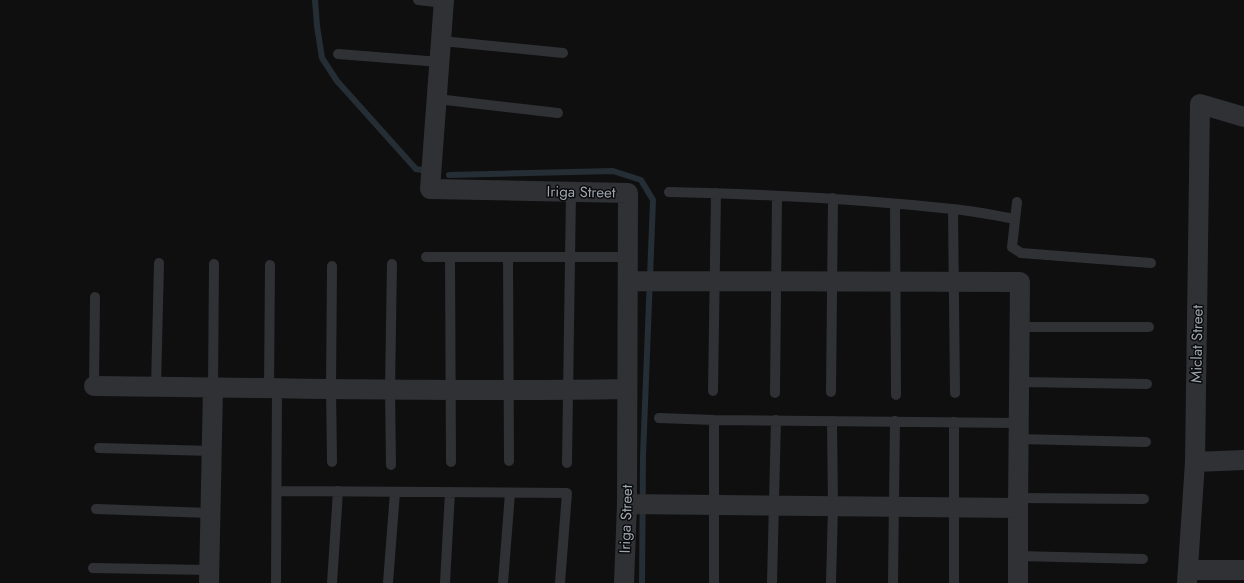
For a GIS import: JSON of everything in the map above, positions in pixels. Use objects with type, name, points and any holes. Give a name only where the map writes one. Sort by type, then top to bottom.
[{"type":"street","name":"Iriga Street","points":[[444,1],[430,189],[628,194],[627,504],[624,583]]},
{"type":"street","name":"Miclat Street","points":[[1187,577],[1195,462],[1200,104],[1244,117]]},
{"type":"street","points":[[628,281],[1020,282],[1018,583]]},
{"type":"street","points":[[94,386],[390,389],[627,389]]},
{"type":"street","points":[[209,576],[213,388]]},
{"type":"street","points":[[1195,462],[1244,460]]},
{"type":"street","points":[[627,504],[954,508],[1018,503]]},
{"type":"street","points":[[1187,577],[1244,570]]},
{"type":"lane","points":[[418,0],[444,1]]},
{"type":"lane","points":[[442,41],[563,53]]},
{"type":"lane","points":[[338,54],[440,62]]},
{"type":"lane","points":[[437,99],[558,113]]},
{"type":"lane","points":[[567,463],[571,192]]},
{"type":"lane","points":[[668,192],[833,198],[953,209],[1015,219]]},
{"type":"lane","points":[[713,391],[716,193]]},
{"type":"lane","points":[[775,393],[776,196]]},
{"type":"lane","points":[[831,392],[833,198]]},
{"type":"lane","points":[[1017,202],[1012,247],[1021,253],[1151,263]]},
{"type":"lane","points":[[895,204],[896,395]]},
{"type":"lane","points":[[953,209],[955,393]]},
{"type":"lane","points":[[426,258],[628,258]]},
{"type":"lane","points":[[450,258],[451,462]]},
{"type":"lane","points":[[508,258],[509,461]]},
{"type":"lane","points":[[156,386],[159,263]]},
{"type":"lane","points":[[213,388],[214,264]]},
{"type":"lane","points":[[391,465],[390,389],[392,264]]},
{"type":"lane","points":[[270,265],[276,491],[276,583]]},
{"type":"lane","points":[[332,266],[332,462]]},
{"type":"lane","points":[[94,386],[95,297]]},
{"type":"lane","points":[[1020,326],[1149,327]]},
{"type":"lane","points":[[1019,382],[1147,384]]},
{"type":"lane","points":[[659,418],[714,420],[954,422],[1018,431],[1146,442]]},
{"type":"lane","points":[[714,420],[714,583]]},
{"type":"lane","points":[[772,583],[776,420]]},
{"type":"lane","points":[[830,583],[832,421]]},
{"type":"lane","points":[[893,583],[895,422]]},
{"type":"lane","points":[[954,422],[954,583]]},
{"type":"lane","points":[[99,448],[212,451]]},
{"type":"lane","points":[[276,491],[567,493],[560,583]]},
{"type":"lane","points":[[332,583],[338,491]]},
{"type":"lane","points":[[388,583],[395,492]]},
{"type":"lane","points":[[445,583],[450,492]]},
{"type":"lane","points":[[503,583],[510,493]]},
{"type":"lane","points":[[1018,503],[1144,498]]},
{"type":"lane","points":[[96,509],[210,513]]},
{"type":"lane","points":[[1018,556],[1143,559]]},
{"type":"lane","points":[[93,568],[209,576]]},
{"type":"waterway","points":[[315,0],[322,58],[337,81],[416,169],[428,171]]},
{"type":"waterway","points":[[449,175],[613,171],[641,180],[653,200],[643,456],[642,583]]}]
